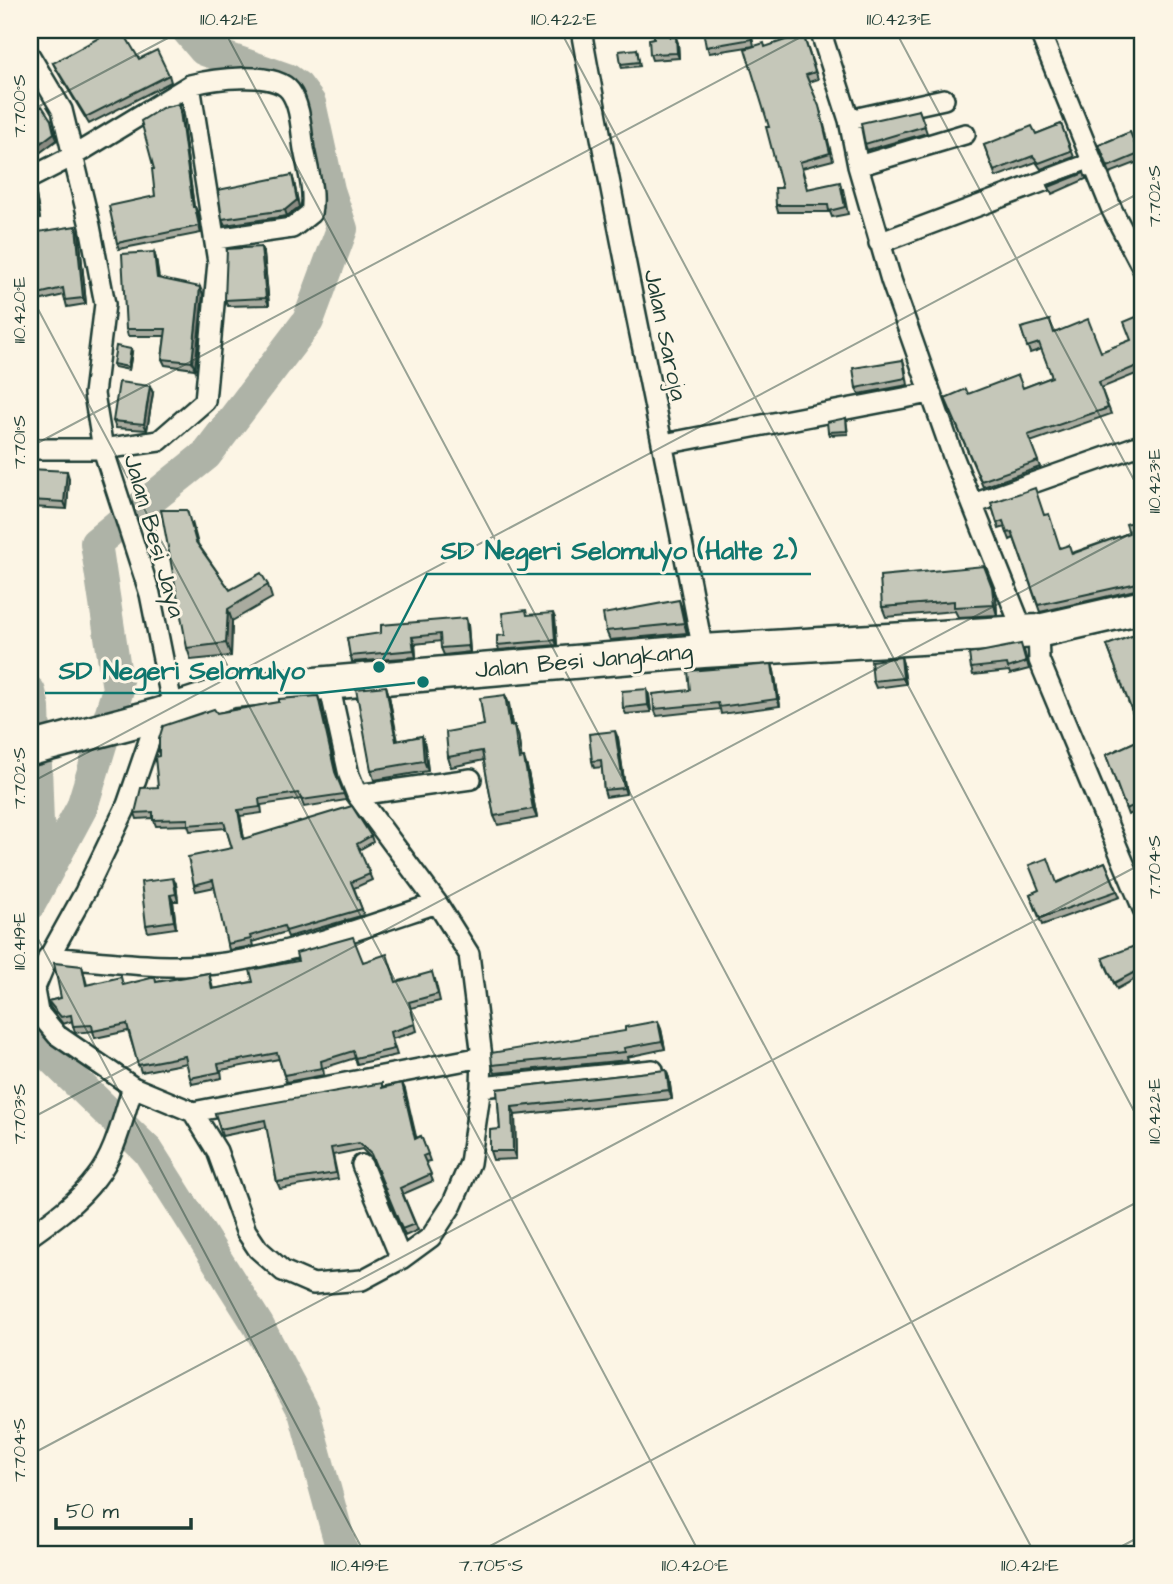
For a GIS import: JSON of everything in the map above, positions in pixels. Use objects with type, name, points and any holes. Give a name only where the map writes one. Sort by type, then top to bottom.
[{"type":"main road","name":"Jalan Besi Jangkang","points":[[30,749],[232,691],[702,651],[1030,631],[1143,607]]},
{"type":"street","name":"Jalan Saroja","points":[[582,30],[618,234],[664,444],[702,651]]},
{"type":"street","points":[[820,30],[849,120],[858,166],[879,243],[930,393],[973,504],[1030,631],[1039,660],[1143,909]]},
{"type":"street","points":[[1039,30],[1092,163],[1143,269]]},
{"type":"street","points":[[30,56],[62,110],[105,303],[94,394],[103,449],[159,440],[205,401],[218,262],[190,85]]},
{"type":"street","points":[[30,178],[73,156],[190,85],[210,80],[257,78],[280,83],[289,90],[298,115],[313,201],[311,213],[292,228],[216,239]]},
{"type":"street","points":[[849,120],[944,99]]},
{"type":"street","points":[[858,166],[965,134]]},
{"type":"street","points":[[879,243],[1092,163]]},
{"type":"street","points":[[664,444],[930,393]]},
{"type":"street","points":[[973,504],[1143,443]]},
{"type":"street","name":"Jalan Besi Jaya","points":[[30,449],[103,449],[150,594],[154,715]]},
{"type":"street","points":[[193,1112],[217,1151],[246,1231],[258,1250],[283,1271],[313,1284],[327,1285],[362,1280],[401,1259],[431,1237],[462,1185],[470,1163],[481,1087],[482,1057],[469,954],[437,903],[357,795],[349,775],[328,684]]},
{"type":"street","points":[[154,715],[127,805],[85,892],[48,957],[34,990],[38,1012],[57,1035],[133,1087],[193,1112],[482,1057]]},
{"type":"street","points":[[357,795],[471,779]]},
{"type":"street","points":[[48,957],[158,964],[226,962],[331,939],[437,903]]},
{"type":"street","points":[[481,1087],[653,1070]]},
{"type":"street","points":[[30,1236],[65,1211],[97,1178],[116,1136],[133,1087]]},
{"type":"street","points":[[362,1165],[401,1259]]},
{"type":"building","points":[[113,30],[122,30],[139,59],[157,50],[169,75],[86,117],[53,63]]},
{"type":"building","points":[[654,30],[670,30],[670,37],[676,37],[677,53],[650,54],[649,39],[654,38]]},
{"type":"building","points":[[703,30],[750,30],[752,39],[706,47]]},
{"type":"building","points":[[803,34],[815,72],[806,75],[819,106],[830,153],[800,162],[807,189],[840,182],[845,207],[829,211],[828,205],[776,205],[775,188],[782,188],[766,127],[769,127],[745,49],[764,43],[765,47]]},
{"type":"building","points":[[637,49],[639,62],[621,64],[619,51]]},
{"type":"building","points":[[179,104],[193,207],[199,226],[117,243],[109,206],[155,196],[154,169],[141,121],[162,108]]},
{"type":"building","points":[[42,106],[51,120],[54,133],[30,151],[30,114]]},
{"type":"building","points":[[919,110],[925,126],[865,144],[861,123]]},
{"type":"building","points":[[1061,124],[1071,151],[1039,163],[1033,156],[994,171],[984,145],[1032,126],[1036,134]]},
{"type":"building","points":[[1130,132],[1139,154],[1108,167],[1099,145]]},
{"type":"building","points":[[1084,172],[1049,187],[1048,185]]},
{"type":"building","points":[[292,175],[297,200],[285,210],[222,219],[218,190]]},
{"type":"building","points":[[32,182],[38,212],[30,214],[30,183]]},
{"type":"building","points":[[76,226],[83,298],[65,300],[63,288],[30,296],[30,254],[41,253],[38,232]]},
{"type":"building","points":[[261,247],[266,298],[225,300],[227,249]]},
{"type":"building","points":[[154,252],[157,278],[200,287],[192,362],[162,359],[166,329],[126,329],[122,254]]},
{"type":"building","points":[[1143,314],[1143,377],[1139,365],[1099,382],[1108,408],[1028,435],[1038,461],[981,481],[945,398],[966,389],[968,394],[1018,375],[1023,388],[1052,377],[1039,343],[1027,347],[1021,328],[1050,320],[1054,333],[1088,319],[1101,352],[1131,340],[1124,322]]},
{"type":"building","points":[[116,346],[131,349],[128,367],[113,364]]},
{"type":"building","points":[[30,350],[36,351],[30,391]]},
{"type":"building","points":[[903,360],[906,378],[856,388],[853,368]]},
{"type":"building","points":[[119,382],[150,386],[144,424],[113,421]]},
{"type":"building","points":[[846,418],[847,431],[828,432],[827,422]]},
{"type":"building","points":[[30,469],[67,471],[64,502],[30,500]]},
{"type":"building","points":[[1035,488],[1044,515],[1049,514],[1060,548],[1069,545],[1072,554],[1129,533],[1126,524],[1143,519],[1143,584],[1137,583],[1038,605],[1012,532],[1007,533],[1003,521],[997,523],[991,503]]},
{"type":"building","points":[[161,510],[187,510],[196,542],[230,590],[261,573],[268,585],[228,609],[226,643],[187,648]]},
{"type":"building","points":[[984,566],[992,587],[994,605],[954,607],[954,601],[882,607],[880,576]]},
{"type":"building","points":[[679,600],[684,623],[606,631],[603,614]]},
{"type":"building","points":[[526,610],[527,615],[553,613],[555,640],[497,645],[497,636],[505,635],[502,613]]},
{"type":"building","points":[[466,618],[468,646],[441,648],[440,634],[412,637],[414,650],[350,656],[347,638],[381,633],[381,625]]},
{"type":"building","points":[[1143,632],[1143,715],[1135,719],[1107,645]]},
{"type":"building","points":[[1021,644],[1026,662],[1008,668],[1007,664],[971,668],[969,654]]},
{"type":"building","points":[[901,657],[903,678],[873,681],[871,661]]},
{"type":"building","points":[[772,664],[777,699],[719,707],[718,703],[654,709],[653,694],[690,690],[688,671]]},
{"type":"building","points":[[386,686],[396,741],[422,736],[424,761],[371,770],[356,689]]},
{"type":"building","points":[[647,689],[648,705],[623,708],[622,691]]},
{"type":"building","points":[[505,695],[510,726],[514,725],[519,759],[524,758],[533,809],[494,816],[482,751],[448,757],[446,732],[484,725],[480,698]]},
{"type":"building","points":[[318,696],[335,772],[344,794],[302,800],[298,793],[259,799],[260,807],[238,810],[243,839],[352,806],[371,836],[357,844],[370,874],[351,882],[362,909],[286,931],[284,926],[250,936],[251,939],[227,944],[213,880],[194,885],[188,857],[232,848],[224,822],[188,825],[188,819],[153,820],[153,812],[135,813],[141,788],[158,787],[155,757],[159,756],[159,739],[163,726],[214,709],[217,713],[279,702],[279,699]]},
{"type":"building","points":[[615,731],[624,788],[604,790],[601,760],[592,761],[589,734]]},
{"type":"building","points":[[1143,738],[1143,802],[1126,809],[1106,755]]},
{"type":"building","points":[[1048,858],[1057,883],[1105,862],[1117,891],[1040,918],[1030,894],[1039,890],[1029,865]]},
{"type":"building","points":[[173,878],[176,894],[170,895],[174,921],[146,925],[141,882]]},
{"type":"building","points":[[353,937],[363,962],[387,954],[396,982],[432,972],[438,994],[409,1002],[415,1024],[390,1032],[394,1049],[355,1058],[353,1051],[321,1061],[322,1068],[284,1075],[277,1053],[218,1064],[220,1072],[190,1078],[185,1056],[138,1065],[127,1024],[93,1031],[92,1025],[73,1026],[71,1015],[61,1017],[48,1001],[61,998],[54,963],[82,966],[86,985],[121,977],[123,985],[155,977],[156,982],[209,973],[212,989],[253,982],[250,970],[298,961],[296,953]]},
{"type":"building","points":[[1140,944],[1143,949],[1143,968],[1114,983],[1103,958]]},
{"type":"building","points":[[658,1021],[662,1041],[624,1048],[625,1052],[492,1065],[491,1053],[625,1031],[625,1027]]},
{"type":"building","points":[[666,1070],[669,1090],[512,1107],[513,1151],[490,1151],[490,1130],[500,1129],[497,1089]]},
{"type":"building","points":[[382,1083],[382,1088],[402,1083],[415,1139],[421,1136],[428,1154],[423,1156],[431,1174],[400,1188],[415,1224],[402,1229],[371,1154],[359,1143],[331,1148],[336,1173],[277,1182],[265,1120],[220,1129],[215,1113]]},
{"type":"waterway","points":[[135,512],[206,455],[308,321],[342,229],[329,190],[310,103],[298,87],[287,79],[204,50],[187,30]]},
{"type":"waterway","points":[[30,904],[82,807],[118,689],[96,543],[119,524]]},
{"type":"waterway","points":[[30,692],[34,708],[40,882]]},
{"type":"waterway","points":[[30,1037],[148,1151],[258,1325],[304,1412],[343,1554]]},
{"type":"place","name":"SD Negeri Selomulyo (Halte 2)","points":[[379,667]]},
{"type":"place","name":"SD Negeri Selomulyo","points":[[423,682]]}]
